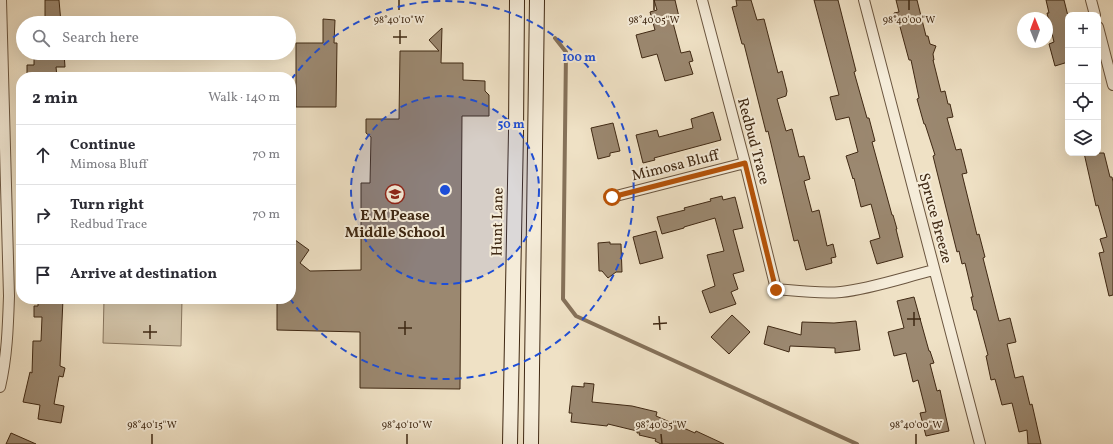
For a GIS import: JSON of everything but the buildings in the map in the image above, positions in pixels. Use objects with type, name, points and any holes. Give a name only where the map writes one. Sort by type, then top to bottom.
[{"type":"main road","name":"Hunt Lane","points":[[510,438],[517,0]]},
{"type":"main road","points":[[510,438],[531,444],[537,0]]},
{"type":"main road","points":[[516,132],[536,132]]},
{"type":"street","points":[[0,387],[5,367],[8,296],[1,0]]},
{"type":"street","name":"Redbud Trace","points":[[702,0],[745,163],[776,290],[823,293],[857,290],[934,270]]},
{"type":"street","name":"Spruce Breeze","points":[[864,0],[980,444]]},
{"type":"street","points":[[1091,0],[1094,12]]},
{"type":"street","points":[[1101,39],[1113,85]]},
{"type":"street","name":"Mimosa Bluff","points":[[612,197],[745,163]]},
{"type":"shaded area","points":[[104,304],[182,304],[181,346],[103,343]]},
{"type":"waterway","points":[[555,38],[566,52],[563,299],[576,316],[857,444]]},
{"type":"place","name":"E M Pease Middle School","points":[[395,194]]},
{"type":"route","points":[[612,197],[745,163],[776,290]]}]
